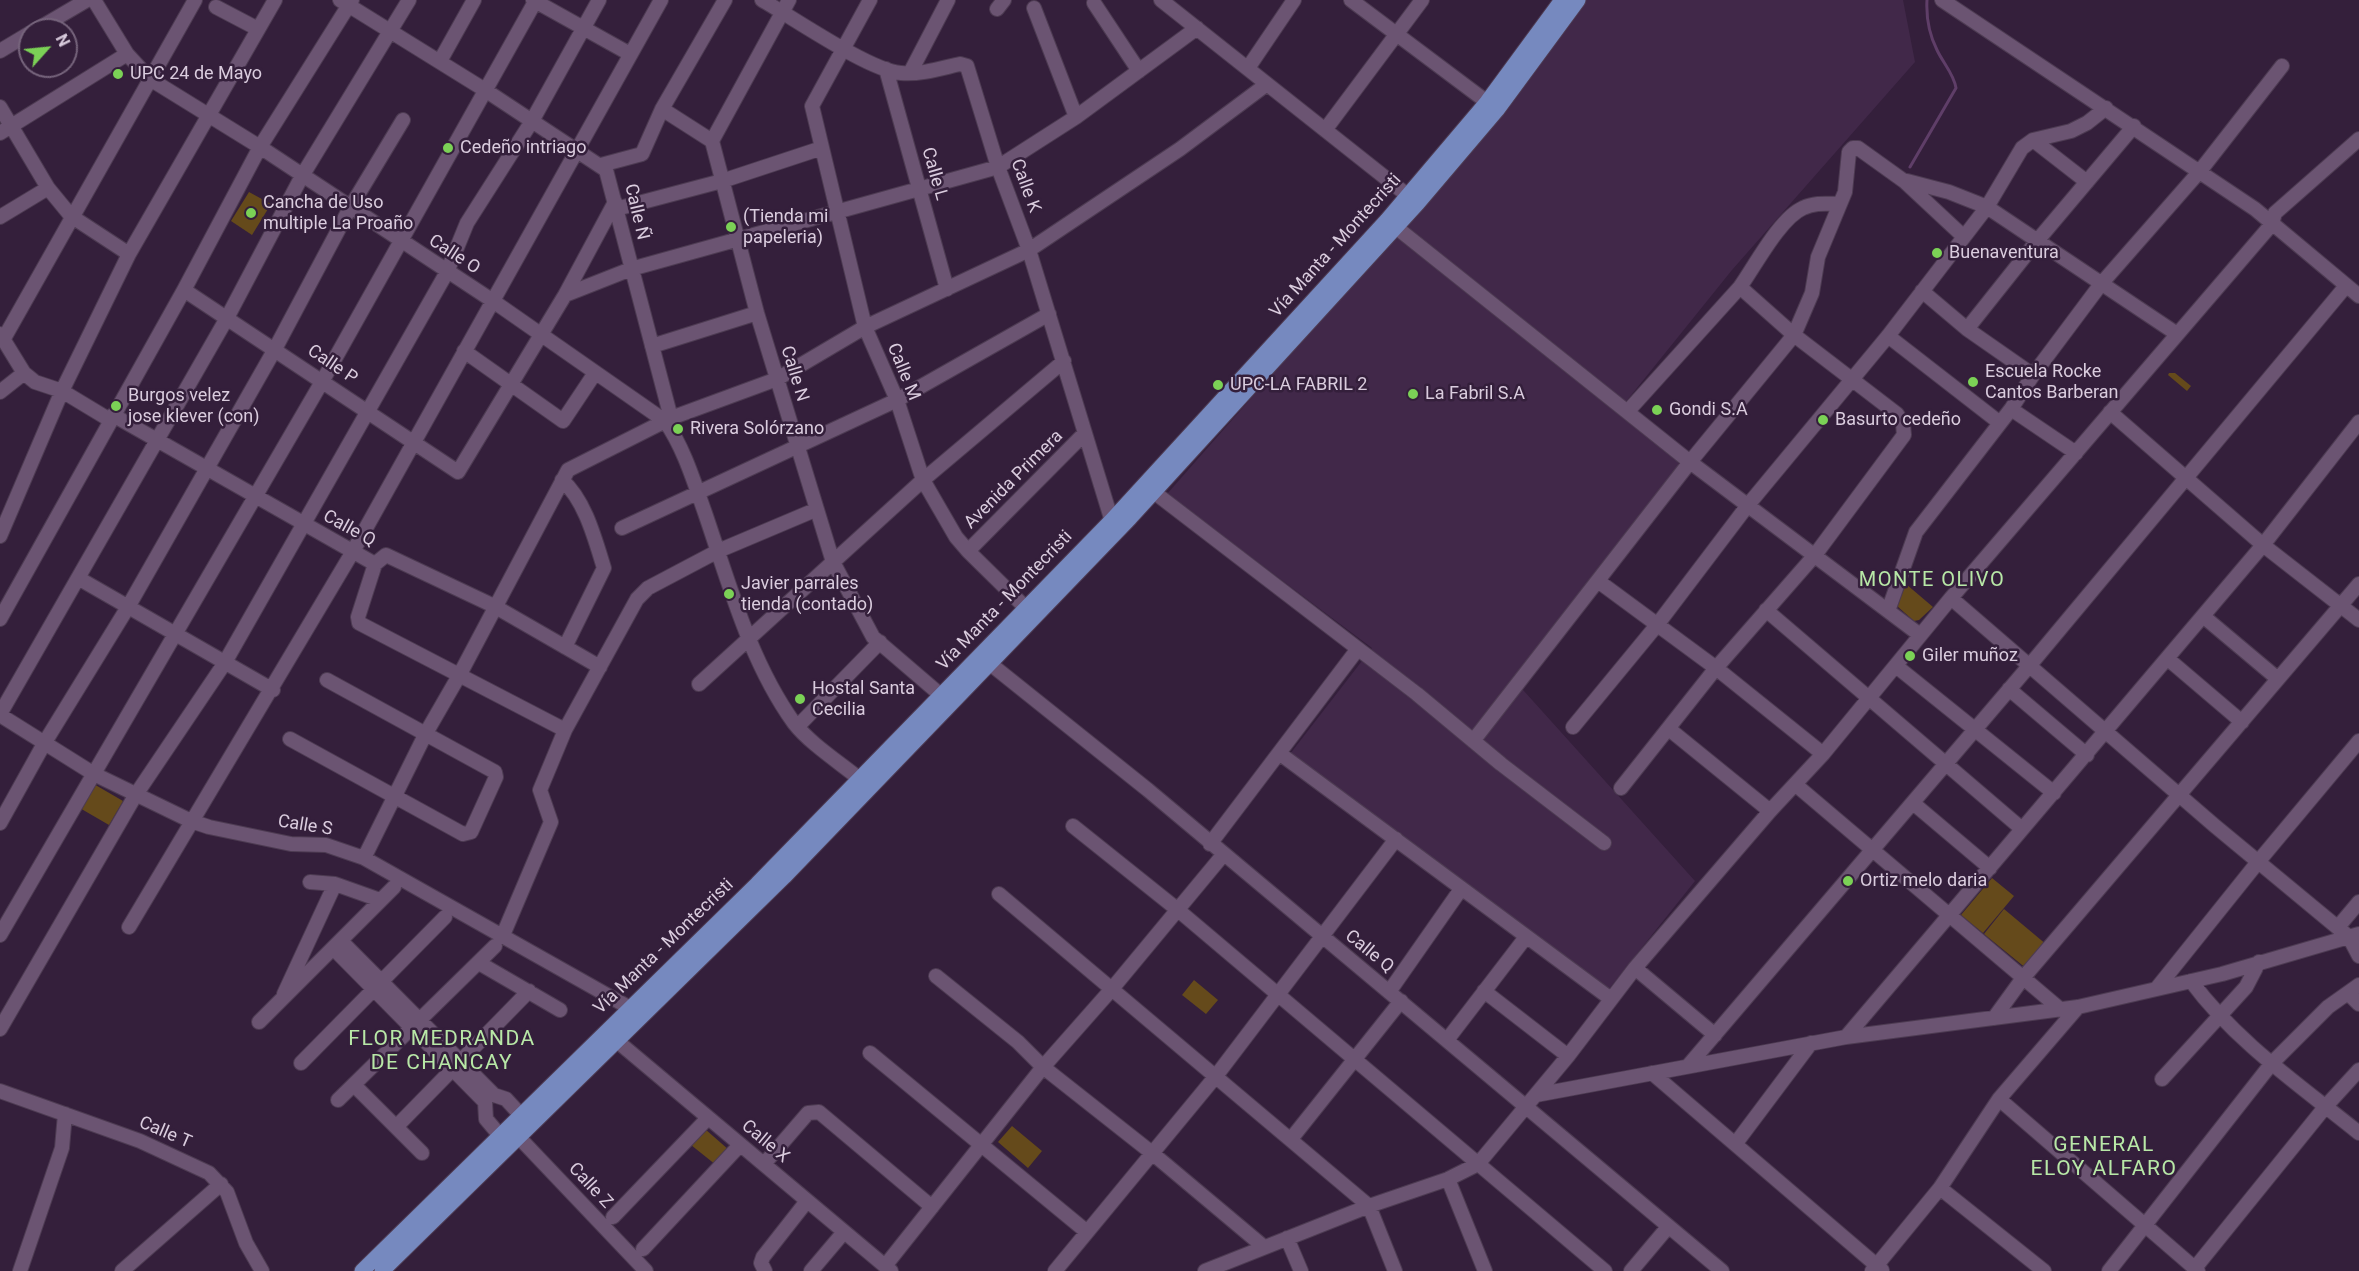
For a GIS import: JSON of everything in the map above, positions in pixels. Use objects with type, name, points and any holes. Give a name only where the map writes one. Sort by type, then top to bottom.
[{"type":"main road","name":"Vía Manta - Montecristi","points":[[362,1271],[525,1120],[617,1041],[866,784],[1029,611],[1113,527],[1413,200],[1492,106],[1571,1]]},
{"type":"main road","name":"Vía Manta - Montecristi","points":[[525,1120],[630,1008],[866,784]]},
{"type":"main road","name":"Vía Manta - Montecristi","points":[[382,1271],[508,1136]]},
{"type":"street","points":[[56,18],[87,0]]},
{"type":"street","name":"Calle O","points":[[94,0],[127,54],[150,79],[260,147],[493,301],[594,373],[668,420]]},
{"type":"street","points":[[62,391],[34,382],[24,373],[2,337],[195,0]]},
{"type":"street","points":[[0,536],[62,391],[129,255],[275,0]]},
{"type":"street","points":[[0,714],[227,318],[302,176],[409,0]]},
{"type":"street","points":[[440,61],[474,0]]},
{"type":"street","points":[[0,935],[323,380],[535,0],[630,54]]},
{"type":"street","points":[[1,1024],[135,796],[224,664],[447,272],[467,223],[532,121],[599,0]]},
{"type":"street","points":[[129,927],[191,821],[273,690],[352,553],[661,0]]},
{"type":"street","points":[[0,619],[184,290],[260,147],[347,2],[601,165],[642,154],[662,109],[725,0]]},
{"type":"street","name":"Calle K","points":[[762,0],[786,6],[843,48],[886,69],[910,73],[960,64],[967,66],[998,167],[1029,250],[1113,527]]},
{"type":"street","points":[[843,48],[870,0]]},
{"type":"street","points":[[910,73],[948,0]]},
{"type":"street","points":[[1248,68],[1294,0]]},
{"type":"street","points":[[1351,0],[1492,106]]},
{"type":"street","points":[[1325,130],[1422,0]]},
{"type":"street","points":[[1688,1066],[2187,477],[2354,288],[2255,209],[2134,126],[1942,0]]},
{"type":"street","points":[[1165,1],[1413,200]]},
{"type":"street","points":[[1094,3],[1115,31],[1139,71]]},
{"type":"street","points":[[662,109],[712,141],[786,6]]},
{"type":"street","points":[[216,7],[258,29]]},
{"type":"street","points":[[1034,8],[1076,117]]},
{"type":"street","points":[[565,295],[631,269],[998,167],[1076,117],[1197,28]]},
{"type":"street","points":[[0,51],[18,40]]},
{"type":"street","name":"Calle M","points":[[843,48],[812,105],[865,327],[897,400],[923,480],[956,537],[1029,611]]},
{"type":"street","points":[[6,129],[127,54]]},
{"type":"street","points":[[1888,611],[1916,532],[2011,409],[2033,375],[2102,285],[2199,171],[2282,66]]},
{"type":"street","name":"Calle L","points":[[886,69],[947,289]]},
{"type":"street","points":[[364,858],[426,733],[460,674],[568,470],[668,420],[777,379],[865,327],[1029,250],[1180,149],[1267,84]]},
{"type":"street","points":[[0,107],[6,129],[71,216],[129,255]]},
{"type":"street","points":[[1573,727],[1657,625],[1748,505],[1888,336],[1987,207],[2012,160],[2022,148],[2033,140],[2071,131],[2087,123],[2106,108]]},
{"type":"street","points":[[0,823],[45,742],[128,607],[206,466],[275,349],[350,208],[403,120]]},
{"type":"street","points":[[1967,329],[2037,241],[2134,126]]},
{"type":"street","points":[[1209,1270],[1369,1206],[1448,1179],[1478,1164],[1568,1056],[1635,968],[1770,811],[1823,754],[1951,598],[2272,224],[2275,213],[2359,139]]},
{"type":"street","points":[[2033,140],[2087,182]]},
{"type":"street","name":"Calle N","points":[[712,141],[757,312],[815,510],[833,562],[873,637],[946,700]]},
{"type":"street","points":[[512,384],[616,205],[722,181],[822,148]]},
{"type":"street","points":[[1473,741],[1690,462],[1794,335],[1812,293],[1818,257],[1845,192],[1849,152],[1852,148],[1858,148],[1904,181],[1964,237]]},
{"type":"street","name":"Calle Ñ","points":[[601,165],[610,176],[668,420],[697,492],[749,637],[779,699],[798,726],[866,784]]},
{"type":"street","points":[[1904,181],[1949,192],[1987,207],[2177,334]]},
{"type":"street","points":[[0,217],[48,188]]},
{"type":"street","points":[[1628,411],[1740,287],[1790,216],[1803,208],[1816,204],[1840,204]]},
{"type":"street","points":[[1391,224],[1690,462],[1920,635]]},
{"type":"street","points":[[1621,788],[1716,668],[1815,555],[1904,435],[1903,424],[1897,414],[1794,335],[1740,287]]},
{"type":"street","name":"Calle P","points":[[184,290],[323,380],[458,472],[512,384]]},
{"type":"street","points":[[1922,291],[1967,329],[2033,375]]},
{"type":"street","points":[[652,346],[757,312]]},
{"type":"street","points":[[622,528],[897,400],[1049,314]]},
{"type":"street","points":[[1888,336],[2000,423]]},
{"type":"street","points":[[464,351],[563,421],[594,373]]},
{"type":"street","points":[[699,684],[923,480],[1064,361]]},
{"type":"street","points":[[0,392],[24,373]]},
{"type":"street","name":"Calle Q","points":[[62,391],[206,466],[352,553],[375,564],[386,555],[494,606],[600,667]]},
{"type":"street","points":[[2011,409],[2076,453]]},
{"type":"street","points":[[2110,412],[2263,545],[2359,620]]},
{"type":"street","points":[[1846,1037],[2108,731],[2263,545],[2359,422]]},
{"type":"street","name":"Avenida Primera","points":[[968,551],[1085,433]]},
{"type":"street","points":[[562,480],[571,488],[581,507],[604,568],[565,647]]},
{"type":"street","points":[[1149,489],[1417,694],[1473,741],[1604,843]]},
{"type":"street","points":[[338,1100],[479,963],[499,940],[551,822],[540,790],[565,730],[637,599],[648,588],[718,551],[815,510]]},
{"type":"street","points":[[375,564],[358,617],[359,623],[565,730]]},
{"type":"street","points":[[78,578],[224,664],[273,690]]},
{"type":"street","points":[[1598,581],[1716,668],[1823,754]]},
{"type":"street","points":[[1994,1018],[2023,978],[2359,584]]},
{"type":"street","points":[[1951,598],[2258,862],[2338,927],[2354,936],[2359,956]]},
{"type":"street","points":[[1766,610],[2022,830]]},
{"type":"street","points":[[2203,616],[2278,679]]},
{"type":"street","points":[[798,726],[880,642]]},
{"type":"street","points":[[1210,844],[1357,650]]},
{"type":"street","points":[[2168,658],[2242,722]]},
{"type":"street","name":"Calle Q","points":[[985,659],[1140,783],[1223,855],[1447,1040],[1532,1100],[1668,1227],[1722,1271]]},
{"type":"street","points":[[1896,666],[2054,793]]},
{"type":"street","points":[[290,739],[463,834],[471,832],[496,777],[495,772],[327,680]]},
{"type":"street","points":[[2009,689],[2087,755]]},
{"type":"street","name":"Calle S","points":[[0,714],[94,774],[135,796],[191,821],[291,844],[326,845],[364,858],[499,940],[630,1008]]},
{"type":"street","points":[[1669,729],[1770,811]]},
{"type":"street","points":[[2157,988],[2359,741]]},
{"type":"street","points":[[1279,753],[1611,999]]},
{"type":"street","points":[[1796,784],[2060,1010]]},
{"type":"street","points":[[1913,803],[1990,868]]},
{"type":"street","points":[[1073,826],[1178,910],[1605,1271]]},
{"type":"street","points":[[1055,1271],[1216,1076],[1396,839]]},
{"type":"street","points":[[888,1268],[932,1207],[1043,1067],[1112,990],[1223,855]]},
{"type":"street","points":[[310,882],[335,884],[380,900]]},
{"type":"street","points":[[280,1002],[335,884]]},
{"type":"street","points":[[259,1022],[394,887]]},
{"type":"street","points":[[1389,992],[1461,888]]},
{"type":"street","points":[[999,894],[1369,1206],[1395,1271]]},
{"type":"street","points":[[2338,927],[2359,902]]},
{"type":"street","points":[[301,1063],[445,917]]},
{"type":"street","points":[[1532,1100],[1652,1073],[1846,1037],[2078,1007],[2191,981],[2354,936]]},
{"type":"street","points":[[1447,1040],[1526,937]]},
{"type":"street","points":[[337,945],[456,1065],[494,1095],[506,1099],[525,1120]]},
{"type":"street","points":[[2162,1078],[2246,987],[2259,962]]},
{"type":"street","points":[[479,963],[560,1010]]},
{"type":"street","points":[[1635,968],[1714,1035]]},
{"type":"street","points":[[936,976],[1018,1042],[1043,1067],[1264,1247]]},
{"type":"street","points":[[2191,981],[2220,1015],[2272,1063],[2359,1133]]},
{"type":"street","points":[[2109,1271],[2144,1223],[2272,1063],[2328,1007],[2354,989],[2359,1004]]},
{"type":"street","points":[[397,1126],[529,991]]},
{"type":"street","points":[[1484,991],[1568,1056]]},
{"type":"street","points":[[1291,1139],[1401,1001]]},
{"type":"street","points":[[1652,1073],[1736,1143],[1878,1269],[1940,1188],[1999,1099],[2078,1007]]},
{"type":"street","name":"Calle X","points":[[617,1041],[888,1268]]},
{"type":"street","points":[[1736,1143],[1811,1043]]},
{"type":"street","points":[[870,1053],[1087,1232]]},
{"type":"street","name":"Calle Z","points":[[456,1065],[485,1102],[486,1119],[508,1136],[646,1271]]},
{"type":"street","points":[[1999,1099],[2197,1269],[2326,1106],[2359,1070]]},
{"type":"street","points":[[354,1085],[422,1153]]},
{"type":"street","name":"Calle T","points":[[0,1091],[140,1141],[195,1165],[221,1184],[232,1203],[246,1242],[261,1271]]},
{"type":"street","points":[[764,1164],[808,1113],[819,1112],[932,1207]]},
{"type":"street","points":[[20,1271],[62,1148],[65,1114]]},
{"type":"street","points":[[613,1218],[708,1118]]},
{"type":"street","points":[[643,1249],[740,1145]]},
{"type":"street","points":[[1448,1179],[1485,1271]]},
{"type":"street","points":[[122,1271],[221,1184]]},
{"type":"street","points":[[1940,1188],[2044,1271]]},
{"type":"street","points":[[765,1271],[761,1263],[763,1257],[807,1200]]},
{"type":"street","points":[[1631,1271],[1668,1227]]},
{"type":"street","points":[[811,1271],[844,1232]]},
{"type":"street","points":[[1287,1238],[1301,1271]]},
{"type":"shaded area","points":[[1584,0],[1903,0],[1915,62],[1732,270],[1620,409],[1684,461],[1515,681],[1695,881],[1608,990],[1290,754],[1372,648],[1167,494],[1405,223]]},
{"type":"shaded area","name":"Cancha de Uso multiple La Proaño","points":[[249,192],[271,204],[252,235],[231,221]]},
{"type":"shaded area","points":[[2175,373],[2191,386],[2187,391],[2168,375]]},
{"type":"shaded area","points":[[1906,584],[1933,607],[1919,620],[1914,621],[1897,606]]},
{"type":"shaded area","points":[[92,783],[123,801],[109,825],[78,807]]},
{"type":"shaded area","points":[[1992,878],[2014,896],[1983,933],[1961,915]]},
{"type":"shaded area","points":[[2004,909],[2047,945],[2027,969],[1984,934]]},
{"type":"shaded area","points":[[1194,980],[1218,1000],[1206,1014],[1182,995]]},
{"type":"shaded area","points":[[1012,1126],[1042,1151],[1028,1168],[998,1142]]},
{"type":"shaded area","points":[[705,1129],[729,1150],[716,1165],[691,1145]]},
{"type":"waterway","points":[[1910,167],[1956,88],[1932,38],[1927,0]]},
{"type":"place","name":"UPC 24 de Mayo","points":[[118,74]]},
{"type":"place","name":"Cedeño intriago","points":[[448,148]]},
{"type":"place","name":"Cancha de Uso multiple La Proaño","points":[[251,213]]},
{"type":"place","name":"(Tienda mi papeleria)","points":[[731,227]]},
{"type":"place","name":"Buenaventura","points":[[1937,253]]},
{"type":"place","name":"Escuela Rocke Cantos Barberan","points":[[1973,382]]},
{"type":"place","name":"UPC-LA FABRIL 2","points":[[1218,385]]},
{"type":"place","name":"La Fabril S.A","points":[[1413,394]]},
{"type":"place","name":"Burgos velez jose klever (con)","points":[[116,406]]},
{"type":"place","name":"Gondi S.A","points":[[1657,410]]},
{"type":"place","name":"Basurto cedeño","points":[[1823,420]]},
{"type":"place","name":"Rivera Solórzano","points":[[678,429]]},
{"type":"place","name":"Javier parrales tienda (contado)","points":[[729,594]]},
{"type":"place","name":"Giler muñoz","points":[[1910,656]]},
{"type":"place","name":"Hostal Santa Cecilia","points":[[800,699]]},
{"type":"place","name":"Ortiz melo daria","points":[[1848,881]]},
{"type":"district","name":"MONTE OLIVO","points":[[1932,581]]},
{"type":"district","name":"FLOR MEDRANDA DE CHANCAY","points":[[442,1052]]},
{"type":"district","name":"GENERAL ELOY ALFARO","points":[[2104,1158]]}]
